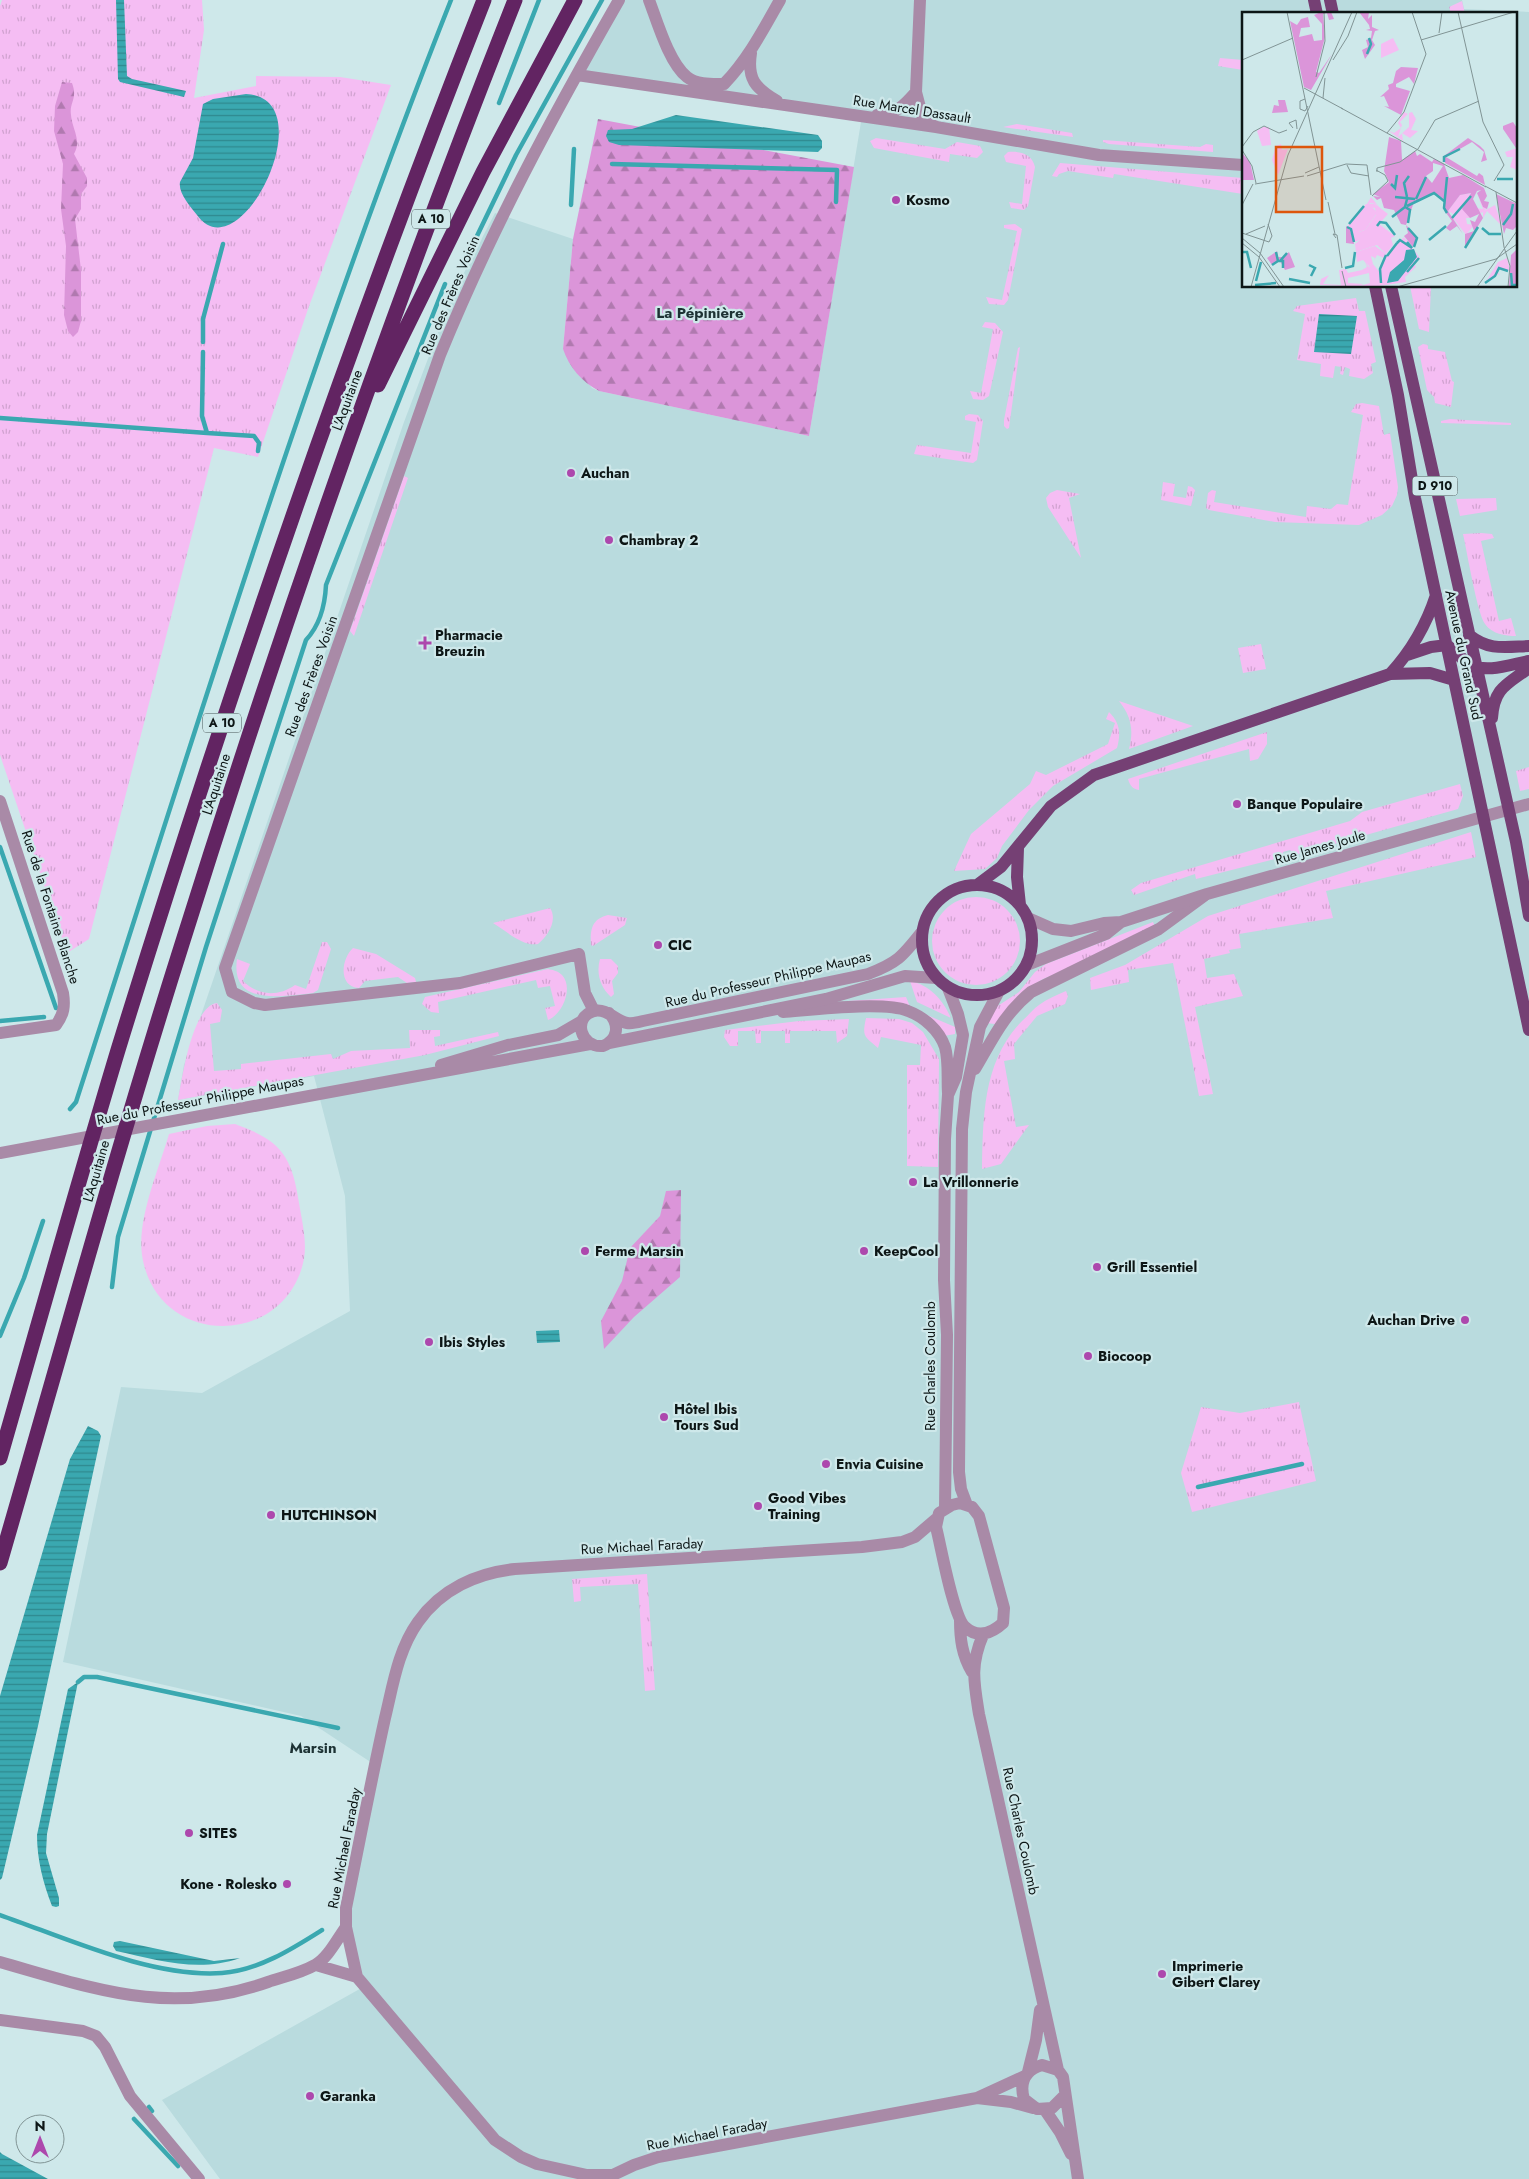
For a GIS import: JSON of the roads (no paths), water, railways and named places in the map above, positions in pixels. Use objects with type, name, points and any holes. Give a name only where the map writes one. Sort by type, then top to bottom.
[{"type":"highway","name":"L'Aquitaine","points":[[0,1458],[118,1052],[230,699],[345,368],[484,0]]},
{"type":"highway","name":"L'Aquitaine","points":[[0,1563],[111,1176],[181,946],[276,654],[416,257],[515,0]]},
{"type":"highway","points":[[350,440],[416,313],[448,241],[483,172],[575,0]]},
{"type":"main road","name":"Avenue du Grand Sud","points":[[1375,288],[1436,595],[1529,1030]]},
{"type":"main road","name":"Avenue du Grand Sud","points":[[1391,288],[1516,842],[1529,916]]},
{"type":"main road","points":[[1390,674],[1407,655],[1428,620],[1436,595]]},
{"type":"main road","points":[[1469,635],[1480,644],[1490,647],[1529,646]]},
{"type":"main road","points":[[1407,655],[1431,647],[1447,645],[1477,668],[1493,668],[1529,661]]},
{"type":"main road","points":[[1447,645],[1464,660],[1480,684]]},
{"type":"main road","points":[[1491,730],[1493,702],[1502,688],[1529,668]]},
{"type":"main road","points":[[977,885],[1001,867],[1051,806],[1094,775],[1390,674],[1430,674],[1454,680]]},
{"type":"main road","points":[[1018,848],[1017,876],[1020,905]]},
{"type":"main road","points":[[977,885],[993,887],[1008,894],[1020,905],[1028,918],[1032,933],[1032,950],[1027,965],[1010,984],[999,991],[982,996],[964,994],[948,988],[936,978],[927,964],[922,949],[921,933],[931,909],[940,898],[958,888],[977,885]]},
{"type":"street","name":"Rue des Frères Voisin","points":[[594,1011],[585,993],[580,954],[460,983],[265,1004],[241,998],[232,992],[224,968],[440,355],[468,285],[515,188],[576,75],[620,0]]},
{"type":"street","points":[[649,0],[670,53],[687,78],[705,85],[724,84],[751,51],[780,0]]},
{"type":"street","points":[[920,0],[916,92],[922,115],[936,127]]},
{"type":"street","points":[[751,51],[749,68],[751,78],[764,93],[784,105]]},
{"type":"street","name":"Rue Marcel Dassault","points":[[576,75],[936,127],[1099,155],[1242,165]]},
{"type":"street","points":[[862,116],[893,113],[904,107],[916,92]]},
{"type":"street","name":"Rue de la Fontaine Blanche","points":[[0,801],[63,992],[65,1006],[62,1017],[56,1025],[0,1033]]},
{"type":"street","name":"Rue James Joule","points":[[1028,918],[1053,929],[1071,931],[1104,923],[1121,922],[1207,894],[1529,804]]},
{"type":"street","points":[[970,1078],[996,1029],[1014,1007],[1031,992],[1159,929],[1207,894]]},
{"type":"street","name":"Rue James Joule","points":[[1027,965],[1106,934],[1121,922]]},
{"type":"street","name":"Rue du Professeur Philippe Maupas","points":[[609,1014],[627,1023],[643,1021],[868,974],[890,966],[900,958],[921,933]]},
{"type":"street","name":"Rue du Professeur Philippe Maupas","points":[[609,1043],[760,1014],[826,999],[905,976],[936,978]]},
{"type":"street","name":"Rue Charles Coulomb","points":[[944,1509],[948,1335],[944,1280],[944,1139],[948,1095],[956,1077],[963,1036],[958,1014],[948,988]]},
{"type":"street","name":"Rue Charles Coulomb","points":[[999,991],[980,1027],[962,1129],[959,1472],[961,1489],[968,1505],[976,1510],[979,1516],[1004,1608],[1002,1623],[991,1632],[983,1634],[977,1648],[972,1672],[979,1714],[1041,1998],[1058,2070],[1064,2078],[1066,2086],[1065,2095],[1078,2179]]},
{"type":"street","name":"Rue du Professeur Philippe Maupas","points":[[760,1014],[859,1008],[908,1011],[928,1022],[940,1037],[946,1056],[948,1095]]},
{"type":"street","points":[[594,1011],[609,1014],[613,1018],[616,1028],[613,1039],[609,1043],[598,1046],[590,1044],[581,1031],[582,1021],[594,1011]]},
{"type":"street","name":"Rue du Professeur Philippe Maupas","points":[[405,1077],[508,1045],[558,1036],[582,1021]]},
{"type":"street","name":"Rue du Professeur Philippe Maupas","points":[[0,1153],[405,1077],[498,1063],[590,1044]]},
{"type":"street","points":[[936,1519],[944,1509],[960,1504],[968,1505]]},
{"type":"street","name":"Rue Charles Coulomb","points":[[936,1519],[944,1560],[960,1620],[960,1638],[966,1662],[972,1672]]},
{"type":"street","name":"Rue Michael Faraday","points":[[936,1519],[915,1537],[895,1543],[841,1550],[515,1569],[481,1576],[455,1587],[428,1610],[412,1631],[402,1651],[373,1774],[346,1908],[346,1927],[356,1977],[495,2140],[521,2157],[543,2166],[588,2175],[613,2177],[634,2165],[658,2157],[977,2098],[1027,2074]]},
{"type":"street","points":[[960,1620],[972,1632],[983,1634]]},
{"type":"street","points":[[0,1962],[128,1996],[166,2000],[219,1996],[241,1991],[316,1965],[332,1948],[346,1927]]},
{"type":"street","points":[[316,1965],[356,1977]]},
{"type":"street","name":"Rue Charles Coulomb","points":[[1041,1998],[1036,2040],[1027,2074],[1022,2083],[1024,2099],[1041,2109],[1060,2132],[1076,2165]]},
{"type":"street","points":[[0,2020],[83,2031],[96,2036],[105,2047],[130,2096],[199,2179]]},
{"type":"street","points":[[1027,2074],[1042,2066],[1058,2070]]},
{"type":"street","points":[[1041,2109],[1060,2103],[1065,2095]]},
{"type":"street","name":"Rue Michael Faraday","points":[[977,2098],[1011,2102],[1041,2109]]},
{"type":"water","points":[[116,0],[124,0],[127,76],[132,79],[186,91],[184,97],[120,82],[118,79]]},
{"type":"water","points":[[246,94],[269,103],[278,123],[277,150],[268,178],[252,204],[234,222],[215,227],[197,215],[191,208],[181,191],[180,182],[193,158],[203,104],[213,99]]},
{"type":"water","points":[[676,115],[818,135],[822,141],[822,148],[818,152],[619,145],[609,142],[606,136],[608,130],[632,129]]},
{"type":"water","points":[[1319,314],[1357,316],[1351,354],[1314,352]]},
{"type":"water","points":[[559,1330],[560,1342],[537,1343],[536,1331]]},
{"type":"water","points":[[88,1426],[98,1431],[101,1436],[38,1726],[0,1880],[0,1696],[70,1459]]},
{"type":"water","points":[[78,1682],[47,1834],[46,1853],[59,1898],[59,1906],[56,1907],[52,1906],[43,1880],[39,1862],[37,1835],[68,1689]]},
{"type":"water","points":[[120,1941],[214,1961],[240,1958],[209,1965],[178,1964],[116,1951],[113,1946],[114,1942]]},
{"type":"water","points":[[0,2152],[15,2161],[15,2164],[20,2164],[48,2179],[0,2179]]},
{"type":"waterway","points":[[70,1109],[76,1102],[209,686],[301,410],[399,136],[451,0]]},
{"type":"waterway","points":[[499,103],[539,0]]},
{"type":"waterway","points":[[463,265],[516,155],[602,0]]},
{"type":"waterway","points":[[571,205],[574,149]]},
{"type":"waterway","points":[[612,164],[837,170],[836,202]]},
{"type":"waterway","points":[[203,342],[203,319],[223,244]]},
{"type":"waterway","points":[[112,1287],[118,1237],[206,947],[306,640],[315,628],[321,615],[326,585],[445,284]]},
{"type":"waterway","points":[[203,352],[202,416],[207,433],[254,436],[259,443],[258,451]]},
{"type":"waterway","points":[[0,418],[207,433]]},
{"type":"waterway","points":[[0,847],[56,1008]]},
{"type":"waterway","points":[[0,1021],[44,1017]]},
{"type":"waterway","points":[[0,1336],[24,1278],[43,1221]]},
{"type":"waterway","points":[[1198,1487],[1302,1464]]},
{"type":"waterway","points":[[78,1682],[84,1677],[97,1677],[338,1728]]},
{"type":"waterway","points":[[0,1915],[110,1955],[138,1963],[195,1973],[222,1973],[249,1968],[275,1958],[322,1930]]},
{"type":"waterway","points":[[149,2107],[152,2111]]},
{"type":"waterway","points":[[134,2119],[178,2166]]},
{"type":"place","name":"Kosmo","points":[[896,200]]},
{"type":"place","name":"Auchan","points":[[571,473]]},
{"type":"place","name":"Chambray 2","points":[[609,540]]},
{"type":"place","name":"Pharmacie Breuzin","points":[[425,643]]},
{"type":"place","name":"Banque Populaire","points":[[1237,804]]},
{"type":"place","name":"CIC","points":[[658,945]]},
{"type":"place","name":"La Vrillonnerie","points":[[913,1182]]},
{"type":"place","name":"Ferme Marsin","points":[[585,1251]]},
{"type":"place","name":"KeepCool","points":[[864,1251]]},
{"type":"place","name":"Grill Essentiel","points":[[1097,1267]]},
{"type":"place","name":"Auchan Drive","points":[[1465,1320]]},
{"type":"place","name":"Ibis Styles","points":[[429,1342]]},
{"type":"place","name":"Biocoop","points":[[1088,1356]]},
{"type":"place","name":"Hôtel Ibis Tours Sud","points":[[664,1417]]},
{"type":"place","name":"Envia Cuisine","points":[[826,1464]]},
{"type":"place","name":"Good Vibes Training","points":[[758,1506]]},
{"type":"place","name":"HUTCHINSON","points":[[271,1515]]},
{"type":"place","name":"SITES","points":[[189,1833]]},
{"type":"place","name":"Kone - Rolesko","points":[[287,1884]]},
{"type":"place","name":"Imprimerie Gibert Clarey","points":[[1162,1974]]},
{"type":"place","name":"Garanka","points":[[310,2096]]},
{"type":"district","name":"La Pépinière","points":[[700,313]]},
{"type":"district","name":"Marsin","points":[[313,1748]]}]
